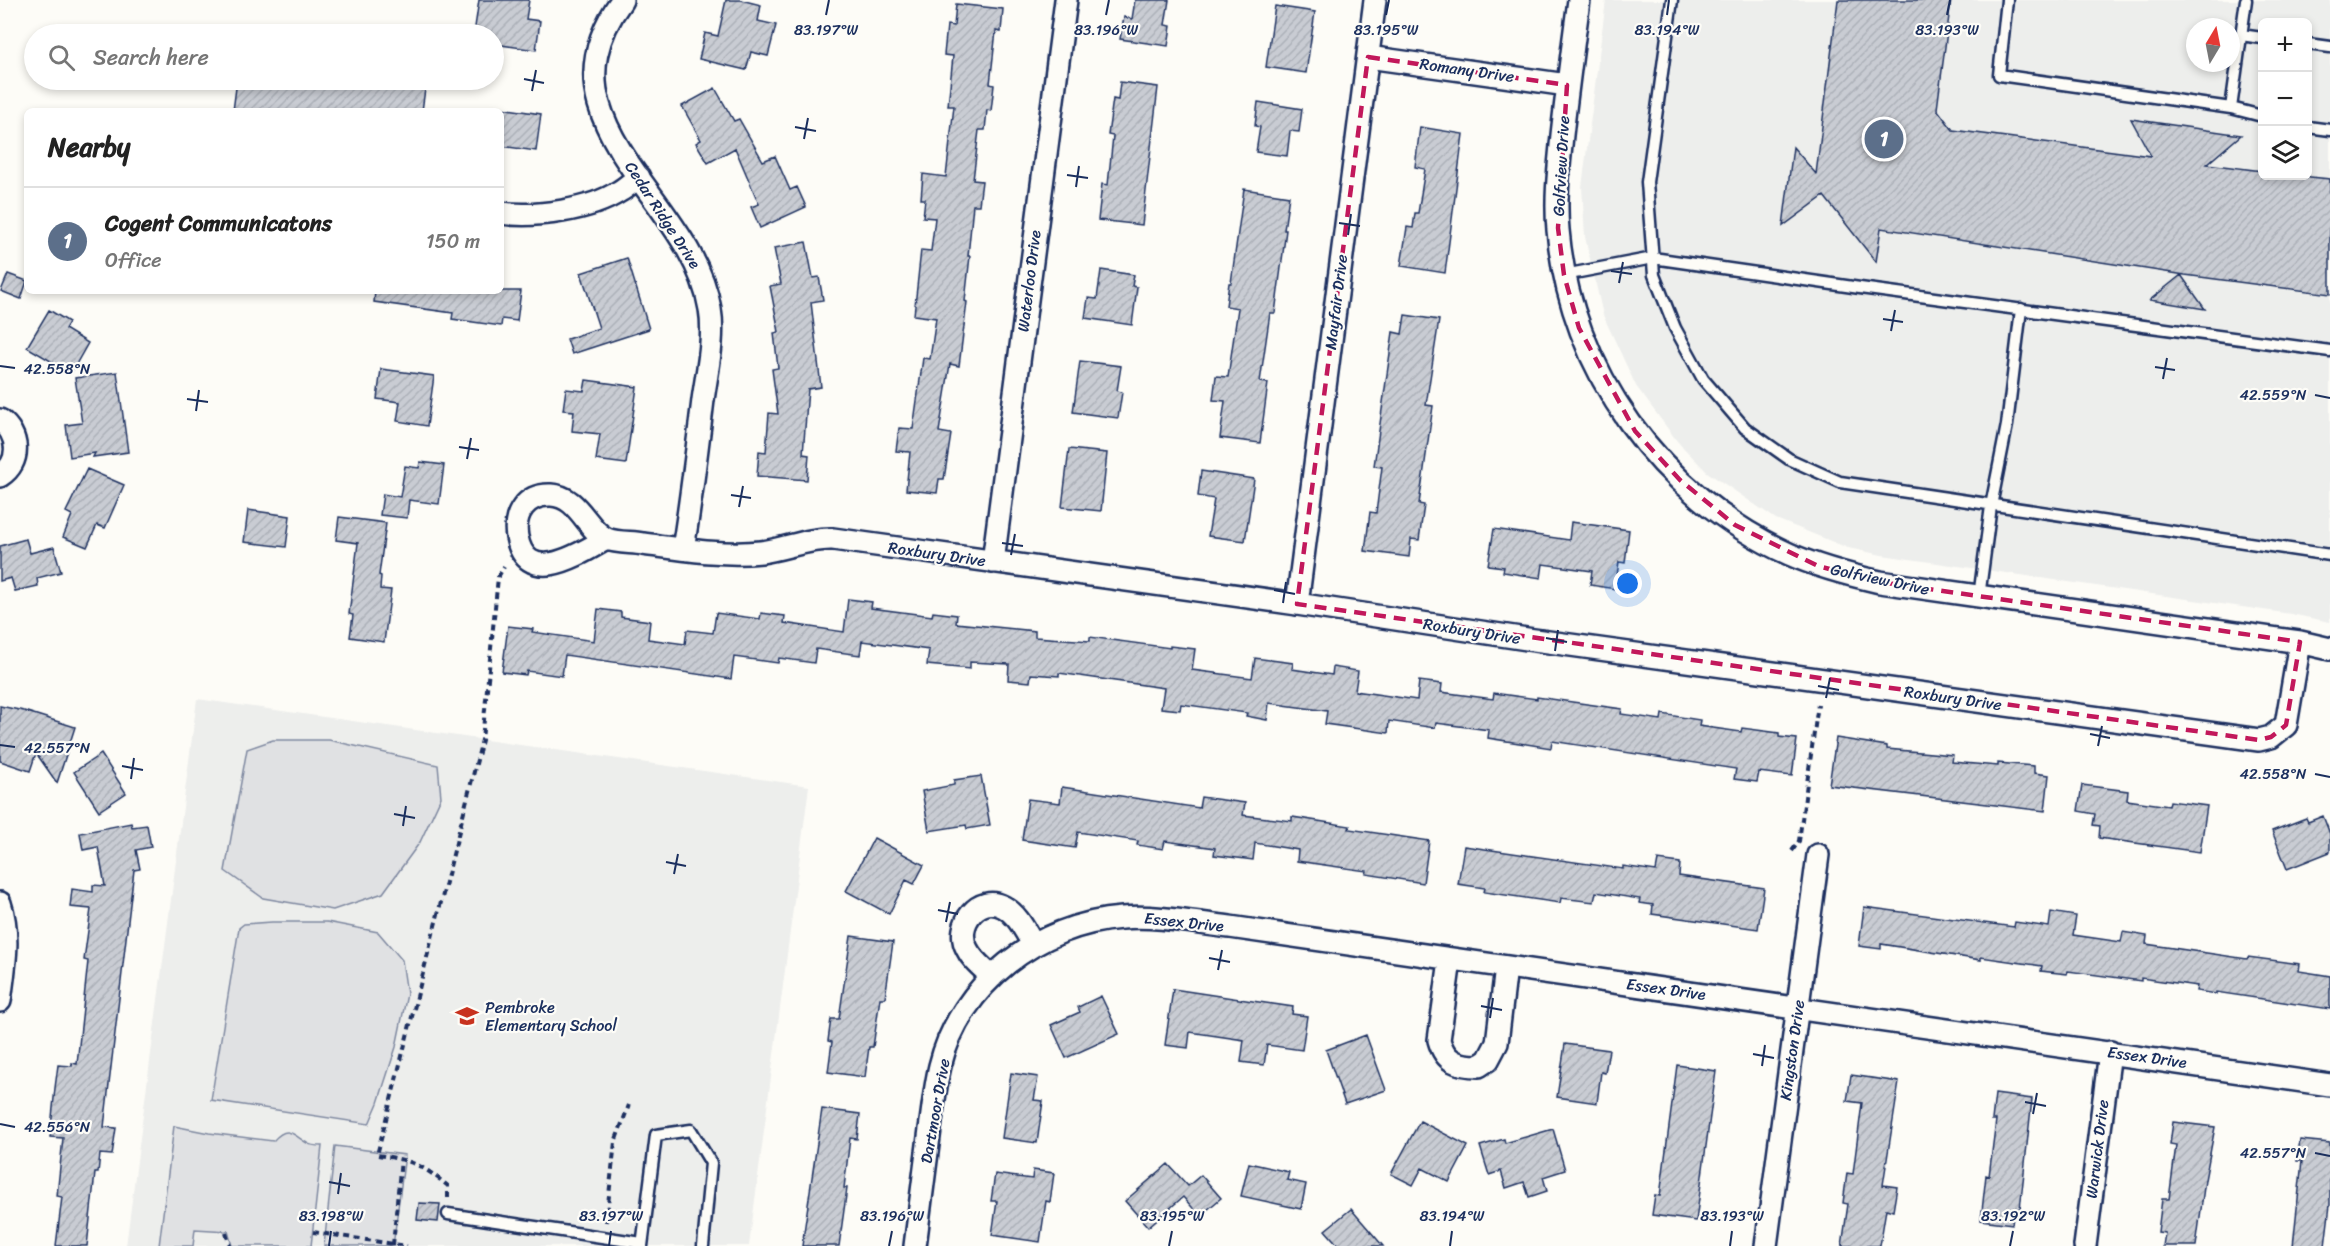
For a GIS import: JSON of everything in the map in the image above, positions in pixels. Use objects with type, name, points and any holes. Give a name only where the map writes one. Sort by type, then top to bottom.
[{"type":"street","name":"Cedar Ridge Drive","points":[[622,0],[605,27],[597,50],[595,84],[602,115],[618,147],[692,254],[705,282],[711,312],[710,350],[683,549]]},
{"type":"street","name":"Waterloo Drive","points":[[993,562],[1066,0]]},
{"type":"street","name":"Mayfair Drive","points":[[1297,604],[1375,0]]},
{"type":"street","name":"Golfview Drive","points":[[1579,0],[1567,85],[1557,184],[1558,228],[1564,274],[1580,328],[1594,363],[1614,398],[1635,431],[1657,458],[1703,501],[1735,525],[1761,540],[1818,566],[1880,582],[2300,642],[2330,649]]},
{"type":"street","name":"Romany Drive","points":[[1368,57],[1567,85]]},
{"type":"street","points":[[504,213],[549,213],[573,209],[619,192],[639,177]]},
{"type":"street","points":[[0,420],[8,426],[16,445],[12,464],[0,476]]},
{"type":"street","name":"Roxbury Drive","points":[[606,539],[711,553],[747,553],[764,552],[816,538],[833,539],[1297,604],[1527,639],[2259,740],[2271,737],[2286,725],[2300,642]]},
{"type":"street","name":"Kingston Drive","points":[[1766,1246],[1818,855]]},
{"type":"street","points":[[0,903],[6,928],[6,947],[0,1001]]},
{"type":"street","points":[[992,977],[967,949],[964,940],[964,925],[972,912],[987,904],[1002,906],[1017,919],[1033,944]]},
{"type":"street","name":"Essex Drive","points":[[1009,960],[1033,944],[1106,920],[1143,917],[1230,927],[2330,1084]]},
{"type":"street","name":"Dartmoor Drive","points":[[915,1246],[940,1064],[953,1032],[965,1011],[1009,960]]},
{"type":"street","points":[[1450,960],[1439,1040],[1443,1052],[1453,1063],[1465,1066],[1479,1066],[1494,1052],[1506,967]]},
{"type":"street","name":"Warwick Drive","points":[[2085,1246],[2110,1052]]},
{"type":"lane","points":[[1672,0],[1647,182],[1654,275],[1675,328],[1703,379],[1744,428],[1789,459],[1840,482],[2330,555]]},
{"type":"lane","points":[[2007,0],[1999,75],[2231,108],[2258,115]]},
{"type":"lane","points":[[2231,108],[2246,0]]},
{"type":"lane","points":[[2241,35],[2258,37]]},
{"type":"lane","points":[[2312,45],[2330,47]]},
{"type":"lane","points":[[2312,128],[2330,130]]},
{"type":"lane","points":[[1564,274],[1653,258],[2330,351]]},
{"type":"lane","points":[[1979,597],[1991,506],[2007,425],[2021,309]]},
{"type":"lane","points":[[448,1214],[642,1244],[656,1135],[691,1131],[711,1163],[703,1246]]},
{"type":"path","points":[[448,1214],[448,1186],[425,1167],[401,1159],[377,1155],[482,740],[498,577],[504,567]]},
{"type":"path","points":[[1792,851],[1798,841],[1818,704]]},
{"type":"path","points":[[604,1237],[615,1142],[629,1105]]},
{"type":"path","points":[[393,1245],[401,1159]]},
{"type":"path","points":[[313,1232],[407,1246]]},
{"type":"path","points":[[226,1233],[230,1246]]},
{"type":"highlighted area","points":[[1368,57],[1567,85],[1558,228],[1564,275],[1579,328],[1635,431],[1680,480],[1735,525],[1818,566],[1880,582],[2300,642],[2286,725],[2271,737],[2259,740],[1297,604]]},
{"type":"shaded area","points":[[1606,0],[2330,0],[2330,622],[2291,614],[1882,555],[1848,548],[1776,519],[1707,472],[1677,441],[1636,386],[1603,315],[1585,237],[1582,187]]},
{"type":"shaded area","name":"Pembroke Elementary School","points":[[197,699],[809,786],[749,1246],[126,1246]]},
{"type":"shaded area","points":[[273,740],[329,740],[438,765],[441,797],[420,842],[383,893],[333,910],[263,898],[225,871],[247,749]]},
{"type":"shaded area","points":[[327,922],[378,932],[402,960],[407,994],[396,1047],[369,1124],[211,1100],[239,928],[244,924]]},
{"type":"shaded area","points":[[174,1126],[273,1141],[287,1132],[310,1145],[322,1146],[311,1246],[232,1246],[228,1231],[195,1229],[193,1246],[159,1246]]},
{"type":"shaded area","points":[[335,1146],[405,1155],[393,1246],[324,1246]]},
{"type":"building","points":[[479,0],[529,0],[526,19],[540,21],[536,50],[504,45],[504,24],[475,24]]},
{"type":"building","points":[[726,0],[741,0],[761,5],[758,21],[776,25],[768,56],[751,52],[746,70],[699,59],[705,33],[718,36]]},
{"type":"building","points":[[1135,0],[1169,0],[1165,25],[1171,26],[1168,46],[1120,39],[1124,17],[1132,19]]},
{"type":"building","points":[[1838,0],[1951,0],[1937,109],[1953,130],[2151,156],[2131,119],[2241,135],[2207,164],[2258,170],[2258,180],[2312,180],[2312,177],[2330,179],[2330,294],[2185,275],[1881,228],[1876,262],[1824,196],[1783,226],[1793,147],[1816,174]]},
{"type":"building","points":[[956,4],[1003,9],[1001,32],[996,31],[990,84],[994,85],[991,111],[987,110],[985,130],[979,130],[973,180],[982,181],[979,205],[973,205],[965,301],[967,302],[959,366],[950,364],[939,432],[951,434],[944,479],[939,479],[937,493],[906,490],[910,452],[896,451],[899,428],[913,429],[923,358],[930,359],[936,318],[914,315],[921,250],[931,251],[935,218],[923,217],[925,199],[921,199],[923,174],[946,177],[954,106],[948,106],[953,56],[944,55],[947,25],[954,26]]},
{"type":"building","points":[[1275,6],[1315,12],[1306,73],[1266,67]]},
{"type":"building","points":[[1120,82],[1158,87],[1142,225],[1098,220],[1102,184],[1108,185],[1113,136],[1108,135],[1113,99],[1118,100]]},
{"type":"building","points":[[715,88],[734,121],[739,119],[763,161],[775,156],[790,190],[797,187],[806,207],[760,228],[751,207],[759,204],[735,148],[708,163],[696,143],[701,140],[682,106]]},
{"type":"building","points":[[236,90],[425,90],[422,108],[233,108]]},
{"type":"building","points":[[1258,102],[1302,109],[1299,132],[1290,131],[1287,156],[1256,152],[1260,127],[1255,126]]},
{"type":"building","points":[[504,108],[541,114],[536,151],[504,146]]},
{"type":"building","points":[[1420,127],[1463,134],[1445,273],[1401,266],[1407,227],[1413,228],[1415,213],[1418,213],[1425,169],[1415,167]]},
{"type":"building","points":[[1244,189],[1289,196],[1275,313],[1270,313],[1260,382],[1268,383],[1260,443],[1220,438],[1225,401],[1213,400],[1216,376],[1228,377],[1238,308],[1226,306]]},
{"type":"building","points":[[806,242],[813,278],[819,277],[823,300],[811,302],[821,387],[808,389],[803,454],[809,455],[807,480],[757,476],[759,451],[766,452],[769,413],[778,414],[772,369],[778,368],[774,333],[779,332],[770,286],[781,284],[774,248]]},
{"type":"building","points":[[627,258],[649,329],[572,354],[567,339],[599,328],[581,273]]},
{"type":"building","points":[[1101,270],[1134,275],[1132,286],[1137,287],[1132,325],[1085,318],[1088,298],[1097,299]]},
{"type":"building","points":[[8,274],[24,280],[21,299],[1,291]]},
{"type":"building","points":[[2181,275],[2205,309],[2150,300]]},
{"type":"building","points":[[504,291],[521,291],[517,321],[502,319],[501,326],[452,319],[453,313],[374,302],[375,294],[504,294]]},
{"type":"building","points":[[49,310],[69,322],[65,329],[88,343],[71,373],[27,347]]},
{"type":"building","points":[[1405,315],[1439,320],[1426,405],[1433,406],[1419,504],[1424,505],[1419,540],[1411,539],[1409,557],[1365,551],[1370,512],[1376,513],[1382,467],[1374,466],[1393,332],[1402,334]]},
{"type":"building","points":[[1080,361],[1121,366],[1117,391],[1122,392],[1118,418],[1073,412]]},
{"type":"building","points":[[381,369],[434,376],[427,426],[397,421],[400,402],[377,399]]},
{"type":"building","points":[[117,372],[128,452],[93,457],[95,453],[70,457],[66,425],[82,423],[75,378]]},
{"type":"building","points":[[586,380],[637,387],[626,464],[596,460],[600,434],[572,431],[574,411],[563,410],[566,389],[584,391]]},
{"type":"building","points":[[1069,449],[1107,453],[1101,511],[1062,507]]},
{"type":"building","points":[[420,462],[444,465],[439,504],[409,500],[407,518],[380,515],[383,494],[400,497],[405,466],[419,468]]},
{"type":"building","points":[[87,469],[124,485],[105,528],[97,525],[87,547],[63,537],[72,515],[66,512]]},
{"type":"building","points":[[1201,471],[1254,479],[1245,541],[1208,536],[1214,499],[1198,496]]},
{"type":"building","points":[[248,510],[290,516],[286,547],[244,542]]},
{"type":"building","points":[[339,517],[386,523],[379,575],[381,576],[380,589],[391,590],[384,642],[350,637],[353,615],[349,614],[358,543],[336,540]]},
{"type":"building","points":[[1571,522],[1629,530],[1625,563],[1619,562],[1615,589],[1590,585],[1592,571],[1543,564],[1541,578],[1503,572],[1504,567],[1488,565],[1494,529],[1569,540]]},
{"type":"building","points":[[26,539],[30,553],[54,547],[61,572],[37,578],[38,586],[15,591],[11,578],[0,581],[0,546]]},
{"type":"building","points":[[848,599],[872,602],[871,608],[932,616],[933,612],[957,615],[956,623],[1035,631],[1035,637],[1090,641],[1090,637],[1170,648],[1170,646],[1195,649],[1192,670],[1252,678],[1255,658],[1293,663],[1292,669],[1332,675],[1333,667],[1358,671],[1355,691],[1417,700],[1419,681],[1442,684],[1441,692],[1493,699],[1494,693],[1537,699],[1537,697],[1622,709],[1621,714],[1661,720],[1662,714],[1700,720],[1699,726],[1741,732],[1742,728],[1779,733],[1779,737],[1797,739],[1792,776],[1759,772],[1757,782],[1734,779],[1736,769],[1552,741],[1551,748],[1488,738],[1489,730],[1436,723],[1435,728],[1389,721],[1388,733],[1325,724],[1327,711],[1269,703],[1267,720],[1246,716],[1247,713],[1181,704],[1180,710],[1161,708],[1164,688],[1059,673],[1059,676],[1031,674],[1030,682],[1008,680],[1009,664],[970,662],[970,669],[927,665],[929,650],[862,641],[860,655],[816,649],[814,663],[779,658],[778,663],[734,657],[731,679],[565,655],[562,676],[527,671],[526,675],[502,672],[508,626],[594,641],[598,609],[621,612],[621,617],[650,621],[648,639],[685,644],[687,630],[713,633],[716,613],[760,619],[761,613],[785,616],[784,623],[844,632]]},
{"type":"building","points":[[0,706],[75,727],[57,783],[36,753],[30,771],[0,761]]},
{"type":"building","points":[[1836,738],[1887,746],[1887,749],[1953,755],[1952,762],[2034,766],[2034,773],[2049,775],[2045,811],[1829,785]]},
{"type":"building","points":[[101,754],[126,793],[99,811],[74,772]]},
{"type":"building","points":[[981,776],[990,825],[967,829],[966,825],[929,831],[922,791],[954,785],[954,780]]},
{"type":"building","points":[[2082,785],[2128,791],[2127,800],[2169,806],[2170,801],[2207,806],[2200,852],[2099,838],[2100,826],[2093,825],[2095,814],[2078,811]]},
{"type":"building","points":[[1062,787],[1199,808],[1201,797],[1245,803],[1243,815],[1292,821],[1292,817],[1350,826],[1349,829],[1429,841],[1423,883],[1366,874],[1367,871],[1297,861],[1298,850],[1255,843],[1253,860],[1214,855],[1215,848],[1165,841],[1163,849],[1137,845],[1138,841],[1078,832],[1075,848],[1022,840],[1028,799],[1060,803]]},
{"type":"building","points":[[2323,816],[2330,834],[2330,852],[2287,869],[2272,831],[2306,818],[2308,822]]},
{"type":"building","points":[[131,823],[132,827],[147,825],[151,847],[136,850],[140,869],[134,870],[104,1127],[116,1128],[112,1155],[100,1154],[98,1173],[95,1173],[87,1246],[56,1246],[62,1197],[57,1196],[63,1138],[50,1137],[55,1088],[58,1065],[77,1064],[88,961],[84,960],[91,909],[70,907],[72,889],[93,892],[93,885],[105,886],[98,847],[83,850],[80,833]]},
{"type":"building","points":[[874,838],[924,865],[914,884],[906,880],[889,914],[846,891]]},
{"type":"building","points":[[1464,846],[1623,869],[1623,866],[1656,871],[1658,860],[1680,863],[1679,876],[1764,888],[1758,929],[1652,914],[1653,905],[1639,903],[1640,899],[1596,892],[1594,902],[1561,898],[1560,903],[1484,892],[1485,888],[1458,884]]},
{"type":"building","points":[[1864,907],[2014,927],[2015,922],[2049,927],[2051,912],[2076,916],[2073,935],[2121,942],[2123,932],[2147,936],[2146,944],[2247,959],[2248,957],[2300,964],[2299,971],[2330,976],[2330,1009],[2196,991],[2197,986],[2141,978],[2141,981],[2068,971],[2067,974],[2041,971],[2042,966],[1981,957],[1981,960],[1881,944],[1881,949],[1859,946]]},
{"type":"building","points":[[851,936],[893,942],[885,998],[880,998],[873,1047],[869,1047],[865,1077],[828,1072],[832,1042],[828,1041],[831,1019],[839,1019]]},
{"type":"building","points":[[1173,989],[1293,1007],[1292,1014],[1307,1016],[1302,1050],[1267,1045],[1264,1065],[1241,1062],[1244,1040],[1190,1032],[1188,1048],[1165,1045]]},
{"type":"building","points":[[1101,996],[1119,1034],[1066,1058],[1051,1025],[1080,1012],[1078,1007]]},
{"type":"building","points":[[1366,1035],[1386,1090],[1345,1104],[1326,1050]]},
{"type":"building","points":[[1565,1044],[1609,1050],[1605,1073],[1601,1072],[1597,1103],[1557,1097]]},
{"type":"building","points":[[1677,1065],[1716,1071],[1696,1221],[1652,1215],[1655,1195],[1660,1196]]},
{"type":"building","points":[[1011,1073],[1038,1077],[1034,1100],[1043,1101],[1037,1143],[1002,1138]]},
{"type":"building","points":[[1851,1075],[1899,1082],[1883,1185],[1897,1187],[1893,1211],[1886,1209],[1880,1246],[1842,1246],[1848,1204],[1843,1203],[1847,1173],[1853,1174],[1862,1103],[1847,1101]]},
{"type":"building","points":[[1995,1094],[2032,1099],[2020,1209],[2014,1208],[2012,1224],[1981,1220],[1996,1120],[1992,1120]]},
{"type":"building","points":[[822,1109],[860,1114],[857,1139],[850,1138],[844,1188],[847,1188],[839,1246],[802,1246]]},
{"type":"building","points":[[1420,1121],[1468,1146],[1449,1182],[1422,1168],[1413,1185],[1391,1174]]},
{"type":"building","points":[[2173,1122],[2215,1127],[2196,1246],[2163,1246],[2165,1233],[2158,1232],[2162,1199],[2169,1199],[2176,1145],[2170,1144]]},
{"type":"building","points":[[1553,1129],[1565,1170],[1543,1177],[1547,1191],[1529,1197],[1524,1182],[1506,1188],[1501,1171],[1489,1175],[1480,1146],[1504,1139],[1505,1143]]},
{"type":"building","points":[[2300,1140],[2330,1143],[2330,1205],[2325,1246],[2293,1246],[2302,1161],[2297,1161]]},
{"type":"building","points":[[1249,1163],[1289,1172],[1287,1180],[1306,1184],[1301,1209],[1241,1196]]},
{"type":"building","points":[[1168,1164],[1188,1186],[1201,1175],[1221,1198],[1200,1216],[1183,1197],[1148,1227],[1125,1201]]},
{"type":"building","points":[[1033,1170],[1054,1173],[1050,1202],[1046,1201],[1040,1242],[992,1235],[997,1201],[991,1201],[995,1174],[1032,1179]]},
{"type":"building","points":[[419,1203],[440,1204],[438,1222],[417,1220]]},
{"type":"building","points":[[1351,1209],[1383,1246],[1339,1246],[1325,1230]]},
{"type":"place","name":"Cogent Communicatons","points":[[1884,139]]},
{"type":"place","name":"Pembroke Elementary School","points":[[467,1016]]}]
